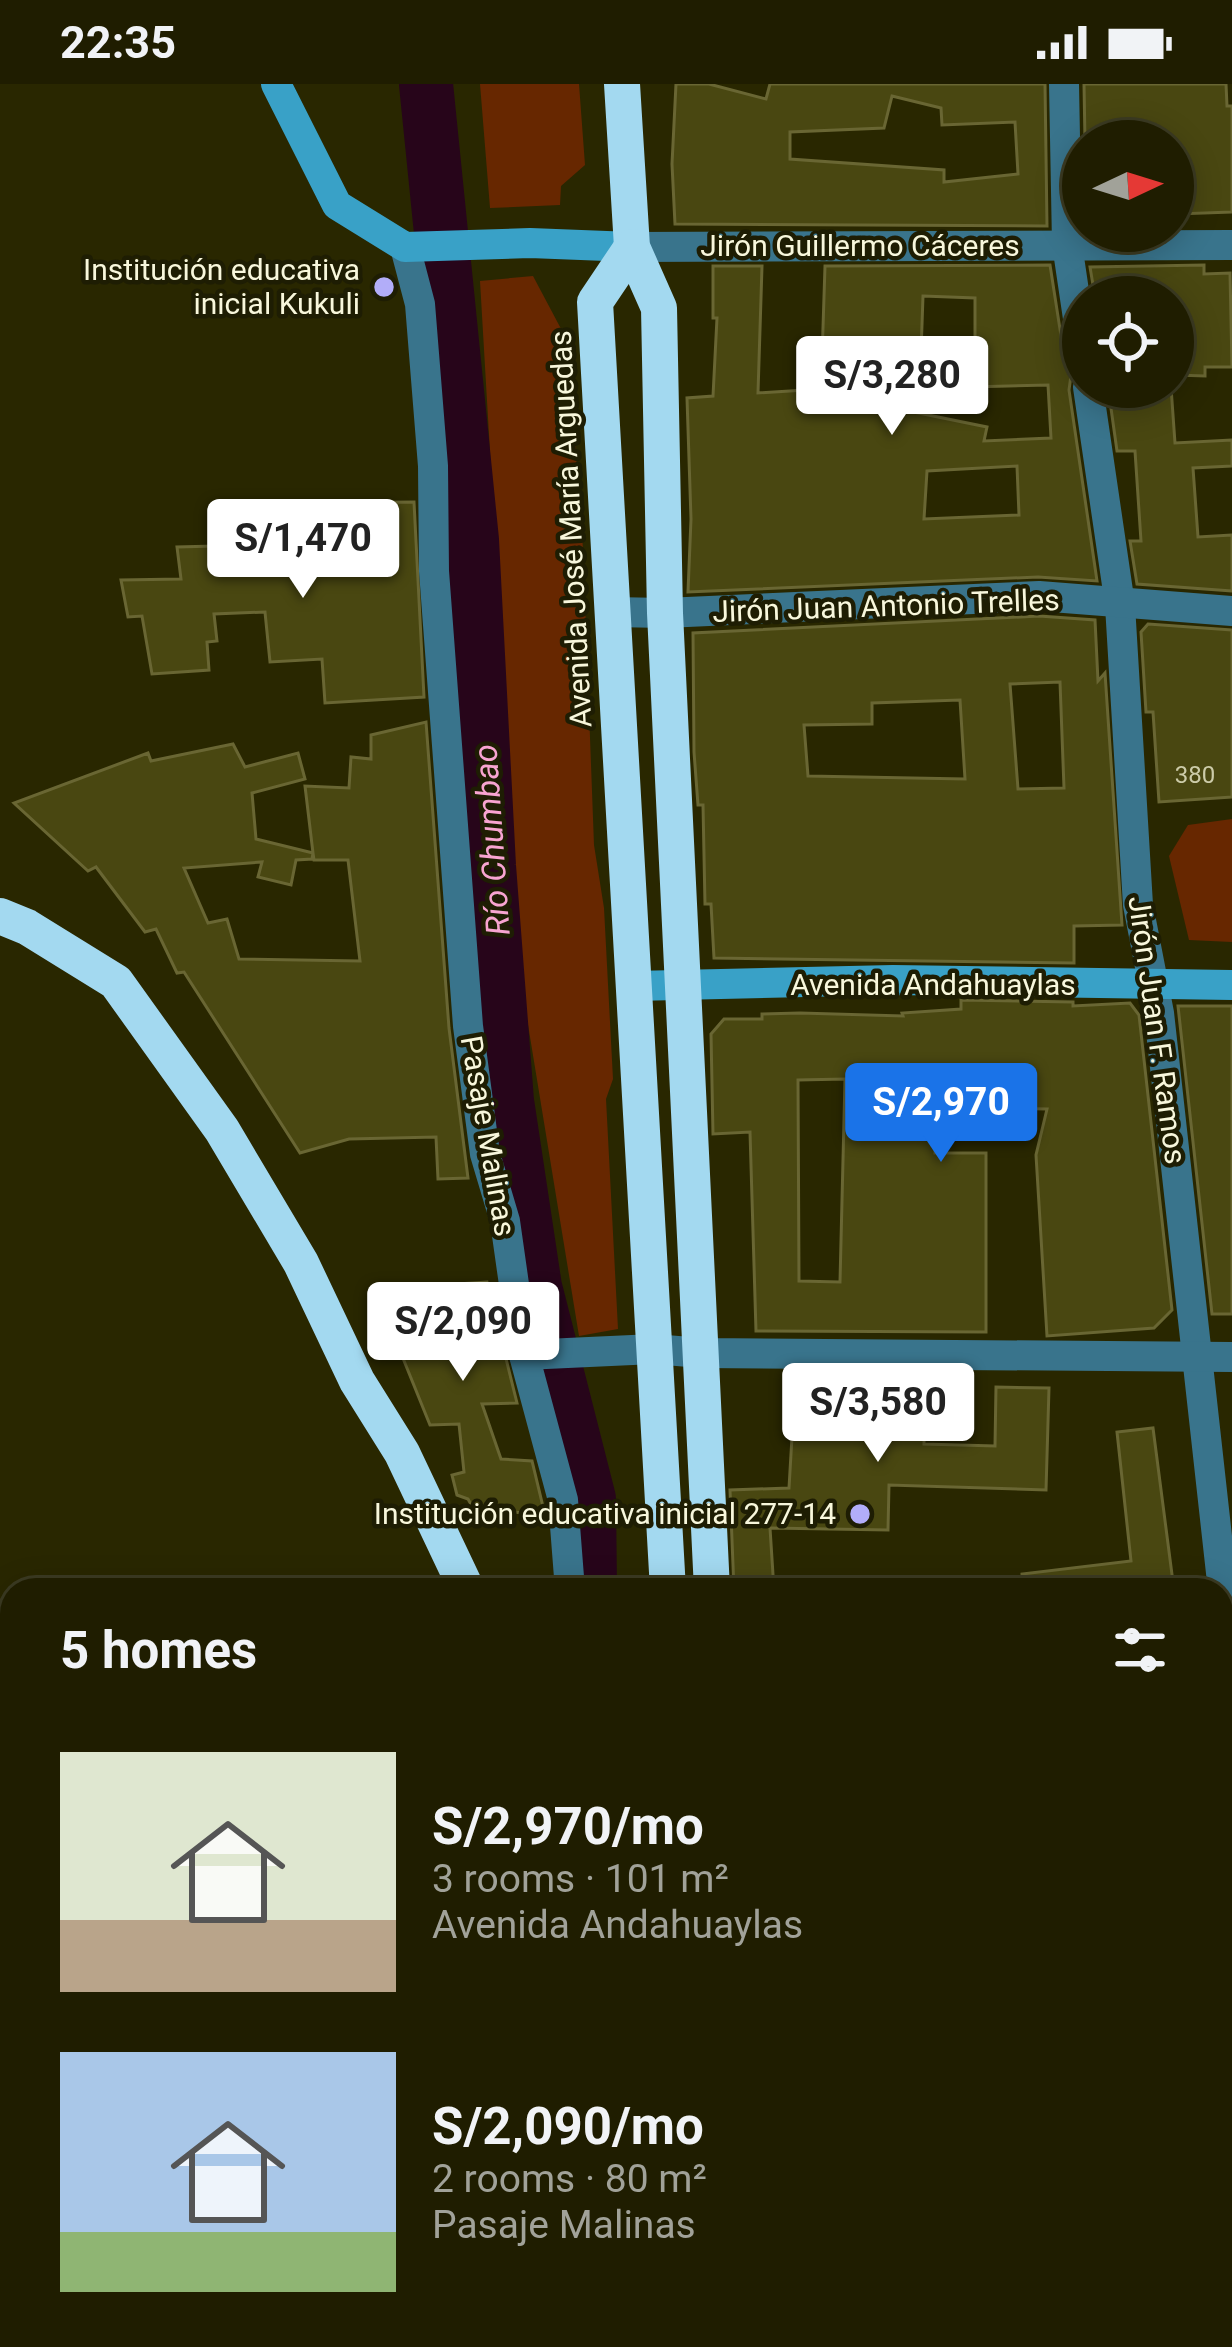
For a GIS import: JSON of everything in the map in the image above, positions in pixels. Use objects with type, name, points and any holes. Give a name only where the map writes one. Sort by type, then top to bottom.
[{"type":"highway","points":[[622,84],[632,247],[658,308],[664,613],[711,1578]]},
{"type":"highway","name":"Avenida José María Arguedas","points":[[632,247],[595,302],[667,1578]]},
{"type":"highway","points":[[0,916],[28,927],[116,982],[222,1130],[301,1263],[461,1578]]},
{"type":"street","points":[[277,84],[337,205],[411,247],[530,243],[632,247]]},
{"type":"street","points":[[1064,84],[1065,120]]},
{"type":"street","name":"Jirón Guillermo Cáceres","points":[[632,247],[1062,244]]},
{"type":"street","name":"Jirón Guillermo Cáceres","points":[[1194,244],[1232,244]]},
{"type":"street","name":"Pasaje Malinas","points":[[411,247],[433,466],[436,594],[468,1026],[485,1154],[505,1221],[528,1354],[563,1499],[569,1578]]},
{"type":"street","name":"Jirón Juan F. Ramos","points":[[1091,408],[1120,605],[1138,905],[1159,1013],[1222,1578]]},
{"type":"street","name":"Jirón Juan Antonio Trelles","points":[[612,612],[1040,596],[1232,611]]},
{"type":"street","name":"Avenida Andahuaylas","points":[[634,986],[892,980],[1232,986]]},
{"type":"street","points":[[528,1354],[655,1349],[1232,1357]]},
{"type":"shaded area","points":[[480,84],[579,84],[585,165],[561,186],[560,205],[490,208]]},
{"type":"shaded area","points":[[533,276],[568,342],[583,549],[594,845],[604,908],[613,1079],[606,1099],[618,1329],[579,1336],[521,982],[480,281]]},
{"type":"shaded area","points":[[1232,819],[1232,942],[1189,940],[1169,856],[1188,825]]},
{"type":"building","points":[[676,84],[709,84],[766,99],[770,84],[1045,84],[1047,226],[675,224]],"holes":[[[892,96],[941,108],[942,125],[1015,122],[1018,174],[944,182],[944,170],[790,159],[790,132],[884,128]]]},
{"type":"building","points":[[1084,84],[1226,84],[1227,106],[1232,106],[1232,212],[1194,213],[1194,120],[1085,120]]},
{"type":"building","points":[[1050,265],[1062,342],[1062,408],[1072,408],[1097,581],[1038,577],[688,592],[687,398],[713,396],[717,318],[713,318],[713,266],[762,266],[758,393],[821,389],[825,266]],"holes":[[[923,296],[975,298],[975,364],[921,353]],[[1048,385],[1051,438],[984,441],[987,427],[850,399],[851,390]],[[1017,466],[1019,515],[924,519],[927,471]]]},
{"type":"building","points":[[1204,265],[1204,274],[1230,273],[1232,367],[1205,367],[1205,376],[1194,376],[1194,276],[1092,276],[1090,267]]},
{"type":"building","points":[[1111,408],[1172,408],[1175,443],[1232,440],[1232,466],[1193,468],[1198,537],[1232,535],[1232,591],[1137,584],[1130,541],[1141,541],[1135,451],[1117,451]]},
{"type":"building","points":[[414,502],[424,697],[325,703],[322,659],[270,662],[265,612],[214,614],[217,641],[207,642],[209,670],[152,674],[142,616],[128,617],[121,580],[181,579],[177,547],[302,544],[300,503]]},
{"type":"building","points":[[1039,616],[1095,620],[1098,681],[1105,673],[1122,925],[1074,926],[1074,963],[714,958],[711,904],[705,904],[703,805],[698,805],[694,752],[693,633]],"holes":[[[1060,682],[1064,788],[1018,789],[1010,684]],[[960,700],[965,779],[808,776],[804,725],[872,724],[872,703]]]},
{"type":"building","points":[[1148,624],[1232,630],[1232,797],[1159,802],[1141,632]]},
{"type":"building","points":[[426,722],[449,1028],[468,1178],[438,1179],[436,1137],[349,1139],[300,1153],[184,972],[177,973],[156,929],[145,932],[96,867],[88,871],[14,803],[148,753],[151,761],[233,744],[245,767],[298,753],[305,779],[252,793],[256,839],[313,853],[305,786],[349,788],[351,757],[371,759],[371,735]],"holes":[[[313,853],[314,860],[348,860],[360,961],[239,959],[227,919],[208,923],[184,868],[262,862],[258,877],[291,885],[296,860],[312,859]]]},
{"type":"building","points":[[961,1000],[1073,1002],[1073,1006],[1130,1003],[1139,1015],[1172,1310],[1154,1328],[1047,1336],[1036,1155],[1047,1109],[990,1108],[990,1078],[933,1082],[935,1153],[986,1153],[986,1332],[756,1331],[750,1132],[713,1134],[711,1034],[724,1019],[762,1019],[762,1014],[903,1016],[961,1009]],"holes":[[[845,1079],[840,1282],[799,1281],[798,1080]]]},
{"type":"building","points":[[1178,1006],[1232,1006],[1232,1314],[1212,1314]]},
{"type":"building","points":[[487,1282],[517,1403],[482,1404],[501,1459],[532,1461],[545,1515],[473,1508],[468,1499],[457,1495],[452,1475],[464,1472],[459,1424],[430,1425],[375,1289]]},
{"type":"building","points":[[795,1386],[913,1388],[913,1400],[925,1400],[924,1444],[995,1446],[996,1387],[1049,1388],[1046,1490],[889,1485],[888,1530],[770,1528],[773,1578],[734,1578],[730,1490],[789,1488]]},
{"type":"building","points":[[1153,1428],[1172,1578],[1022,1578],[1022,1574],[1131,1561],[1117,1432]]},
{"type":"waterway","name":"Río Chumbao","points":[[426,84],[472,540],[507,1101],[535,1287],[589,1499],[590,1578]]},
{"type":"place","name":"Institución educativa inicial Kukuli","points":[[384,287]]},
{"type":"place","name":"Institución educativa inicial 277-14","points":[[860,1514]]}]
